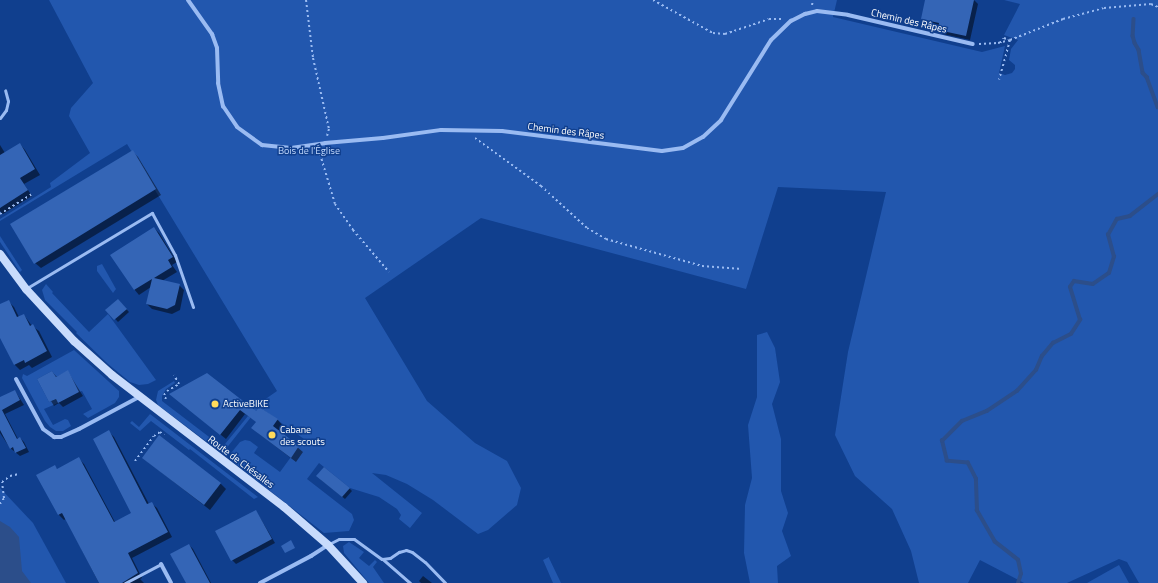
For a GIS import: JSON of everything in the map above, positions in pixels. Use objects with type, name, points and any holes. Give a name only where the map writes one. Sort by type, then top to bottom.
[{"type":"street","name":"Chemin des Râpes","points":[[188,0],[212,34],[217,48],[218,83],[223,106],[237,128],[262,145],[291,148],[441,130],[502,132],[662,151],[683,148],[703,137],[721,120],[772,40],[791,21],[812,12],[830,12],[855,16],[973,44]]},
{"type":"street","name":"Route de Chésalles","points":[[0,254],[26,289],[74,340],[139,397],[284,507],[328,545],[362,583]]},
{"type":"street","points":[[16,379],[43,429],[54,437],[61,437],[79,429],[139,397]]},
{"type":"street","points":[[260,583],[311,556],[328,545]]},
{"type":"street","points":[[161,564],[171,583]]},
{"type":"lane","points":[[0,118],[6,110],[8,101],[5,90]]},
{"type":"lane","points":[[26,289],[152,213],[176,255],[193,307]]},
{"type":"lane","points":[[328,545],[339,539],[354,539],[382,559],[410,583]]},
{"type":"lane","points":[[382,559],[390,558],[399,552],[406,550],[412,552],[425,562],[445,583]]},
{"type":"lane","points":[[126,583],[161,564]]},
{"type":"path","points":[[306,0],[313,58],[329,129],[320,154],[335,204],[353,230],[389,272]]},
{"type":"path","points":[[654,0],[713,34],[725,34],[769,19],[777,18],[791,21]]},
{"type":"path","points":[[973,44],[1000,43],[1063,19],[1104,8],[1151,4],[1158,6]]},
{"type":"path","points":[[999,80],[1010,40]]},
{"type":"path","points":[[469,130],[473,136],[491,151],[513,164],[541,186],[587,228],[606,239],[702,266],[742,269]]},
{"type":"path","points":[[0,214],[33,193]]},
{"type":"path","points":[[166,399],[164,395],[179,384],[174,375]]},
{"type":"path","points":[[135,461],[154,436],[160,432],[164,435]]},
{"type":"path","points":[[0,504],[4,498],[2,482],[10,476],[19,474]]},
{"type":"green space","name":"Bois de l'Église","points":[[49,0],[837,0],[833,17],[982,52],[1005,46],[999,73],[1005,75],[1012,73],[1015,69],[1015,65],[1009,60],[1011,49],[1018,40],[1004,35],[1020,4],[1004,0],[1158,0],[1158,583],[1139,583],[1127,562],[1119,559],[1067,583],[1024,583],[980,560],[968,583],[919,583],[911,551],[892,509],[855,476],[835,435],[848,352],[886,192],[778,187],[746,289],[481,218],[365,298],[427,401],[475,443],[507,461],[521,488],[517,505],[488,530],[478,534],[433,500],[407,484],[386,475],[372,473],[422,513],[410,528],[399,519],[401,515],[397,509],[379,497],[350,488],[319,463],[307,479],[352,514],[354,520],[349,531],[324,533],[232,461],[231,453],[240,442],[245,440],[250,441],[258,447],[254,453],[280,472],[304,439],[259,407],[225,450],[219,451],[158,405],[156,400],[158,391],[174,381],[175,383],[166,389],[162,396],[162,401],[221,446],[225,444],[257,405],[277,391],[127,144],[0,221],[0,219],[51,187],[50,183],[90,153],[69,116],[71,108],[93,83]]},
{"type":"green space","points":[[0,236],[22,270],[20,272],[0,242]]},
{"type":"green space","points":[[102,264],[116,289],[113,293],[97,271],[97,266]]},
{"type":"green space","points":[[46,284],[53,292],[52,293],[89,332],[108,314],[156,380],[148,384],[139,385],[130,382],[108,364],[45,300],[42,290]]},
{"type":"green space","points":[[767,332],[775,348],[780,382],[772,404],[781,439],[781,491],[788,513],[782,531],[791,556],[777,566],[778,583],[750,583],[744,553],[745,505],[752,478],[748,425],[757,397],[757,335]]},
{"type":"green space","points":[[74,350],[119,391],[119,397],[115,403],[88,418],[83,414],[92,409],[82,391],[79,392],[68,371],[56,377],[52,371],[37,379],[49,402],[56,399],[58,403],[44,409],[53,425],[65,419],[68,420],[71,426],[63,431],[56,431],[45,421],[22,378],[23,374],[27,376]]},
{"type":"green space","points":[[150,414],[258,497],[254,499],[190,449],[189,450],[151,421],[140,431],[130,423],[132,421],[139,427]]},
{"type":"green space","points":[[0,488],[33,523],[66,583],[0,583]]},
{"type":"green space","points":[[349,542],[364,552],[359,558],[369,566],[375,560],[377,562],[373,567],[384,583],[369,583],[344,553],[343,546]]},
{"type":"green space","points":[[549,557],[561,583],[553,583],[543,560]]},
{"type":"green space","points":[[1119,565],[1129,583],[1087,583]]},
{"type":"shaded area","points":[[0,521],[10,527],[19,537],[22,571],[31,583],[0,583]]},
{"type":"building","points":[[925,0],[974,0],[966,36],[938,30],[939,23],[921,19]]},
{"type":"building","points":[[20,143],[35,169],[20,178],[28,190],[0,208],[0,155]]},
{"type":"building","points":[[133,150],[156,189],[34,264],[10,224]]},
{"type":"building","points":[[154,227],[173,257],[168,260],[172,267],[154,278],[180,284],[175,305],[167,309],[146,304],[152,279],[134,290],[110,255]]},
{"type":"building","points":[[118,299],[127,309],[114,320],[105,310]]},
{"type":"building","points":[[9,300],[17,317],[24,314],[30,326],[33,324],[47,351],[25,363],[24,360],[14,365],[0,338],[0,304]]},
{"type":"building","points":[[68,370],[79,392],[58,403],[56,399],[49,402],[37,379],[52,371],[56,377]]},
{"type":"building","points":[[207,373],[256,411],[259,407],[278,419],[273,426],[299,446],[291,458],[251,428],[256,422],[240,410],[220,435],[169,394]]},
{"type":"building","points":[[15,390],[20,400],[2,410],[17,439],[20,437],[26,448],[15,453],[13,447],[10,449],[0,430],[0,397]]},
{"type":"building","points":[[109,430],[147,504],[152,502],[168,532],[128,553],[138,573],[122,583],[99,583],[62,513],[58,515],[36,475],[55,465],[57,469],[79,457],[114,522],[131,513],[93,439]]},
{"type":"building","points":[[159,435],[221,483],[204,505],[142,458]]},
{"type":"building","points":[[324,467],[350,488],[342,497],[316,476]]},
{"type":"building","points":[[256,510],[272,539],[231,561],[215,531]]},
{"type":"building","points":[[291,540],[295,548],[285,553],[281,546]]},
{"type":"building","points":[[189,544],[210,583],[186,583],[170,554]]},
{"type":"waterway","points":[[1134,19],[1133,36],[1139,50],[1143,73],[1147,77],[1158,107]]},
{"type":"waterway","points":[[1018,583],[1021,574],[1018,560],[995,542],[977,511],[976,479],[968,463],[947,461],[942,441],[962,421],[987,411],[1017,391],[1036,370],[1042,356],[1053,343],[1071,334],[1080,320],[1070,287],[1074,281],[1093,284],[1109,273],[1114,257],[1108,235],[1117,219],[1130,216],[1158,194]]},
{"type":"place","name":"ActiveBIKE","points":[[215,404]]},
{"type":"place","name":"Cabane des scouts","points":[[272,435]]}]
